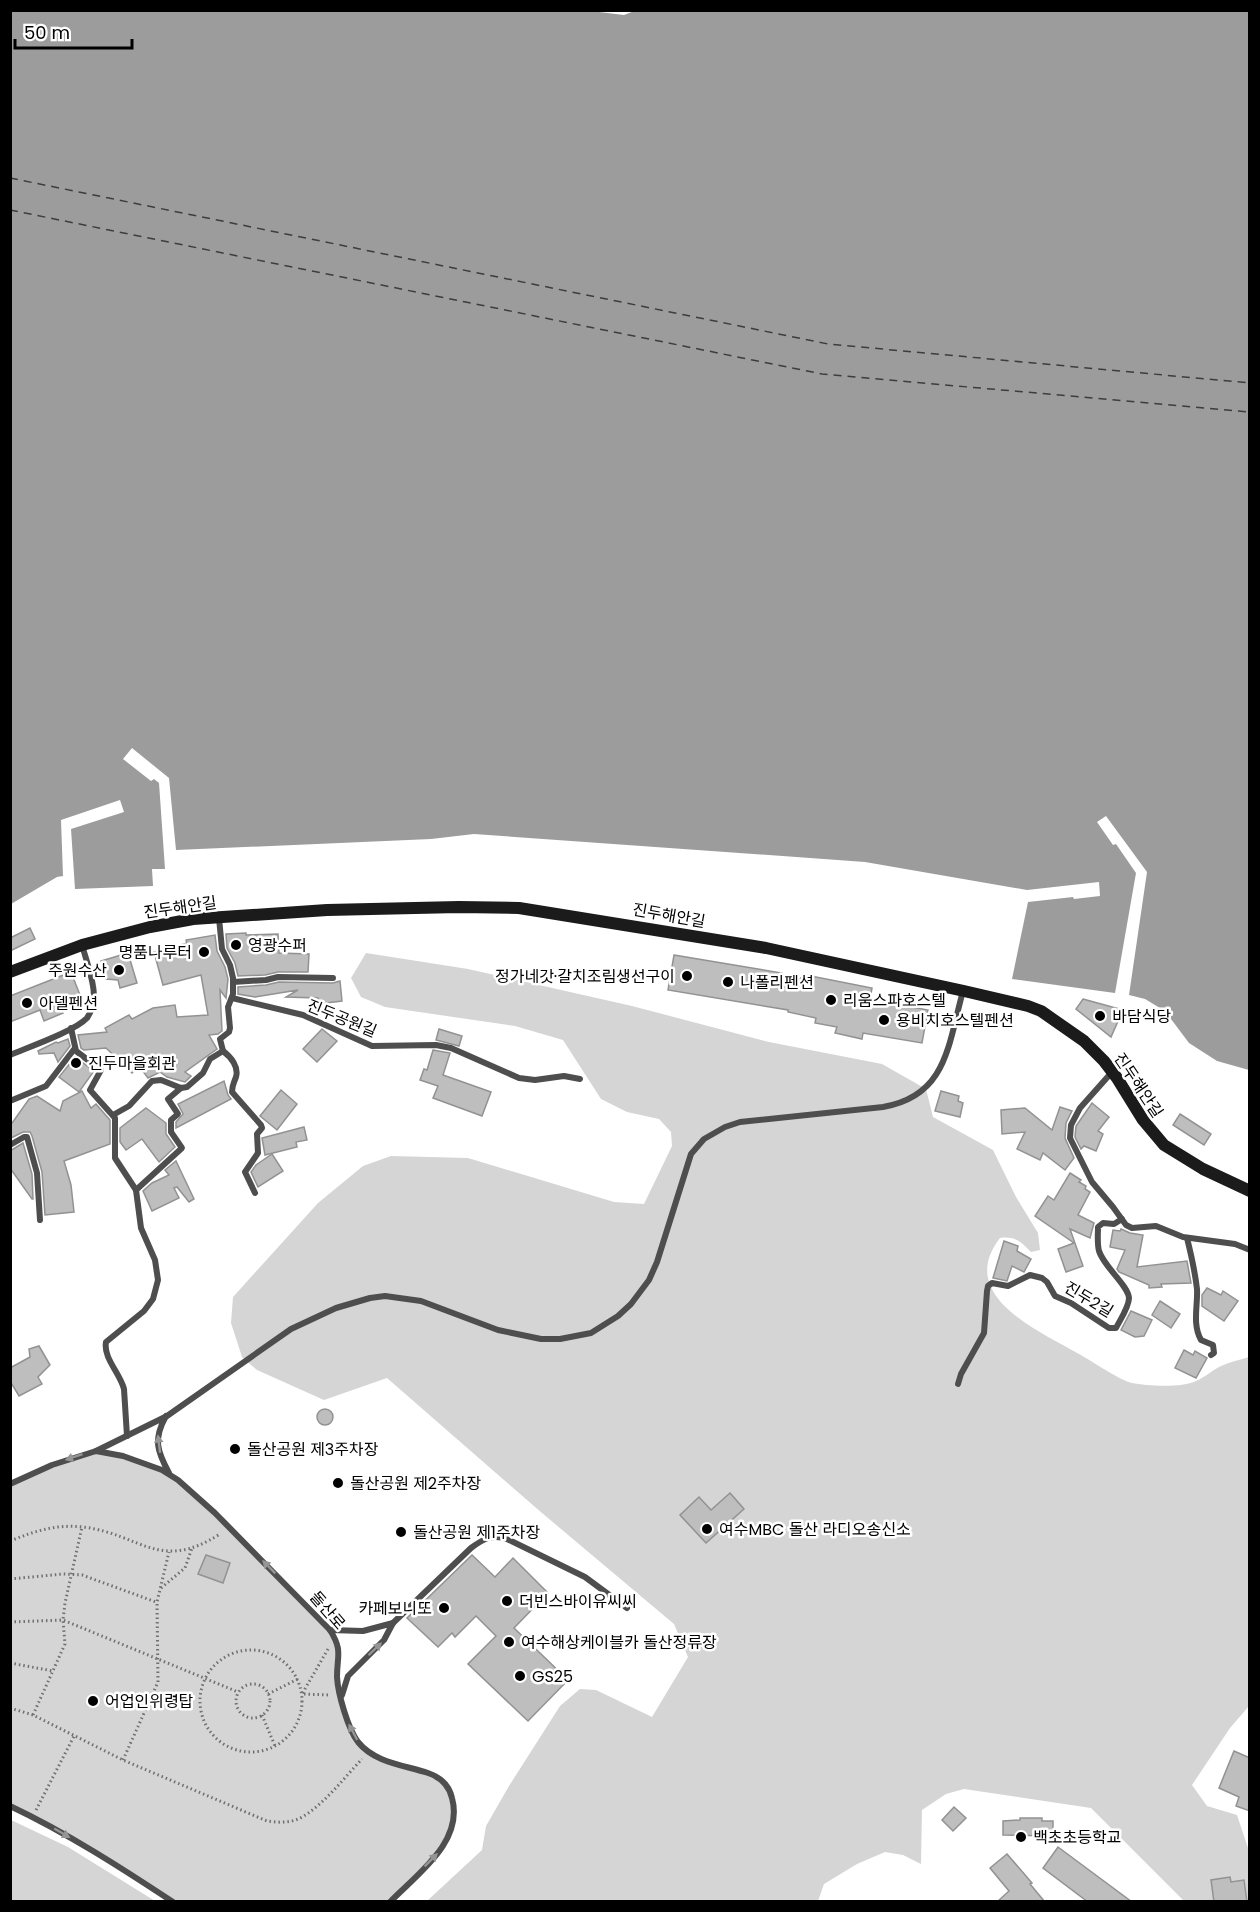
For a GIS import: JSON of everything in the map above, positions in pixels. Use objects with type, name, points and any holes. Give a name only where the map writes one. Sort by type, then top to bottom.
[{"type":"street","name":"진두해안길","points":[[10,972],[82,945],[150,927],[193,919],[327,910],[519,908],[766,948],[1028,1006],[1051,1017],[1084,1041],[1113,1072],[1143,1120],[1164,1145],[1203,1170],[1250,1191]]},
{"type":"lane","points":[[219,918],[222,949],[233,972],[232,998],[228,1007],[230,1028],[229,1032],[220,1039],[223,1051],[237,1070],[232,1092],[262,1128],[257,1134],[258,1153],[245,1172],[255,1192]]},
{"type":"lane","points":[[10,1055],[71,1028],[87,1017],[94,1002],[94,987],[82,945]]},
{"type":"lane","name":"진두공원길","points":[[233,982],[278,977],[333,978]]},
{"type":"lane","points":[[10,1484],[52,1465],[96,1451],[167,1416],[291,1329],[336,1308],[370,1298],[385,1296],[421,1301],[498,1330],[541,1339],[578,1337],[598,1329],[631,1304],[649,1280],[657,1262],[684,1170],[697,1146],[713,1133],[740,1122],[883,1107],[913,1098],[926,1089],[940,1069],[964,991]]},
{"type":"lane","name":"진두공원길","points":[[232,998],[303,1015],[372,1046],[436,1045],[451,1048],[519,1078],[535,1080],[564,1076],[580,1079]]},
{"type":"lane","points":[[71,1028],[78,1054],[100,1068],[102,1072],[90,1090],[113,1115],[115,1158],[136,1190],[141,1228],[157,1269],[153,1299],[144,1311],[106,1342],[105,1347],[122,1382],[127,1436]]},
{"type":"lane","points":[[10,1101],[46,1086],[75,1048]]},
{"type":"lane","points":[[136,1190],[182,1149],[170,1128],[171,1120],[178,1114],[168,1099],[181,1088],[192,1085],[203,1073],[210,1059],[223,1051]]},
{"type":"lane","points":[[1113,1072],[1076,1114],[1071,1125],[1070,1138],[1092,1182],[1126,1225],[1132,1228],[1156,1226],[1187,1238],[1235,1244],[1250,1250]]},
{"type":"lane","points":[[113,1115],[129,1106],[152,1081],[161,1080],[181,1088]]},
{"type":"lane","points":[[10,1145],[27,1137],[37,1173],[40,1220]]},
{"type":"lane","name":"진두2길","points":[[958,1384],[961,1374],[984,1333],[988,1286],[992,1283],[1008,1286],[1030,1275],[1042,1278],[1055,1296],[1071,1303],[1109,1328],[1116,1328],[1128,1302],[1128,1295],[1123,1285],[1106,1266],[1099,1250],[1098,1227],[1103,1223],[1114,1224],[1122,1219]]},
{"type":"lane","points":[[1187,1238],[1196,1285],[1197,1330],[1201,1340],[1213,1345],[1214,1353],[1211,1355]]},
{"type":"lane","points":[[167,1416],[159,1430],[158,1444],[169,1473]]},
{"type":"lane","name":"돌산로","points":[[96,1451],[132,1459],[169,1473],[230,1527],[335,1637],[339,1645],[338,1678],[341,1695],[350,1729],[358,1742],[368,1752],[393,1763],[435,1776],[448,1787],[454,1803],[452,1827],[440,1851],[390,1902]]},
{"type":"lane","points":[[341,1695],[348,1677],[384,1640],[393,1623],[481,1540],[495,1536],[507,1539],[585,1577],[627,1608]]},
{"type":"lane","points":[[330,1630],[363,1631],[393,1623]]},
{"type":"lane","points":[[10,1806],[33,1816],[107,1858],[173,1902]]},
{"type":"path","points":[[10,1541],[51,1527],[82,1527],[104,1531],[154,1550],[169,1552],[192,1548],[230,1527]]},
{"type":"path","points":[[33,1715],[65,1644],[63,1620],[82,1527]]},
{"type":"path","points":[[160,1589],[182,1573],[192,1548]]},
{"type":"path","points":[[123,1760],[158,1682],[157,1602],[169,1552]]},
{"type":"path","points":[[10,1579],[71,1574],[91,1577],[157,1602]]},
{"type":"path","points":[[10,1622],[63,1620],[238,1692]]},
{"type":"path","points":[[302,1694],[335,1637]]},
{"type":"path","points":[[242,1650],[259,1650],[275,1655],[288,1665],[298,1678],[302,1694],[302,1710],[297,1725],[288,1737],[260,1752],[244,1752],[229,1748],[206,1726],[200,1711],[200,1695],[204,1679],[214,1666],[227,1656],[242,1650]]},
{"type":"path","points":[[10,1663],[53,1671]]},
{"type":"path","points":[[268,1694],[298,1678]]},
{"type":"path","points":[[256,1684],[265,1689],[268,1694],[270,1703],[262,1715],[251,1718],[241,1713],[236,1703],[238,1692],[245,1685],[256,1684]]},
{"type":"path","points":[[302,1694],[341,1695]]},
{"type":"path","points":[[10,1708],[33,1715],[123,1760],[260,1820],[278,1822],[303,1817],[368,1752]]},
{"type":"path","points":[[262,1715],[275,1746]]},
{"type":"path","points":[[33,1816],[74,1736]]},
{"type":"shaded area","points":[[515,10],[529,12],[591,11],[624,15],[637,10],[1249,11],[1249,1070],[1217,1061],[1189,1043],[1165,1011],[1145,999],[1129,995],[1147,872],[1106,816],[1097,822],[1136,873],[1115,993],[1012,979],[1028,902],[1100,896],[1099,882],[1027,890],[865,862],[474,834],[431,839],[176,850],[169,778],[132,748],[123,759],[151,781],[154,779],[159,783],[165,869],[152,869],[153,886],[75,889],[71,829],[124,812],[120,800],[61,820],[63,876],[57,877],[11,904],[11,11]]},
{"type":"shaded area","points":[[366,953],[468,969],[632,1006],[769,1042],[882,1064],[926,1089],[933,1117],[993,1150],[1016,1197],[1038,1233],[1040,1250],[1031,1252],[1018,1240],[1000,1238],[989,1259],[988,1277],[995,1294],[1008,1309],[1044,1334],[1132,1383],[1182,1385],[1199,1380],[1223,1365],[1249,1357],[1249,1706],[1230,1728],[1192,1785],[1207,1806],[1237,1815],[1249,1851],[1249,1901],[1184,1901],[1091,1808],[964,1789],[946,1794],[922,1810],[921,1864],[903,1855],[885,1852],[857,1864],[824,1884],[818,1901],[427,1901],[482,1850],[486,1826],[560,1706],[580,1689],[596,1690],[652,1717],[688,1657],[674,1624],[387,1378],[324,1400],[257,1370],[242,1357],[231,1323],[233,1297],[318,1203],[363,1166],[391,1156],[468,1158],[614,1202],[644,1204],[672,1146],[671,1132],[659,1119],[627,1112],[601,1099],[563,1040],[515,1026],[385,1007],[361,997],[351,978]]},
{"type":"shaded area","points":[[96,1451],[153,1466],[188,1488],[330,1630],[339,1645],[337,1677],[350,1729],[368,1752],[443,1781],[454,1803],[447,1840],[390,1901],[173,1902],[107,1858],[11,1806],[11,1484]]},
{"type":"shaded area","points":[[11,1820],[68,1847],[155,1901],[11,1901]]},
{"type":"building","points":[[30,928],[35,939],[10,951],[10,938]]},
{"type":"building","points":[[246,933],[246,935],[278,934],[279,953],[309,954],[308,972],[238,976],[235,963],[227,948],[226,934]]},
{"type":"building","points":[[215,935],[217,951],[228,979],[226,998],[220,990],[222,1031],[209,1035],[217,1049],[185,1072],[191,1076],[185,1082],[167,1077],[160,1072],[148,1078],[139,1066],[132,1073],[106,1048],[84,1050],[81,1048],[78,1035],[107,1032],[105,1028],[129,1015],[132,1019],[153,1008],[175,1005],[177,1017],[208,1015],[201,975],[163,985],[154,952],[187,943],[186,940]]},
{"type":"building","points":[[128,953],[137,983],[120,988],[118,980],[106,979],[101,961]]},
{"type":"building","points":[[674,955],[782,973],[779,990],[806,975],[872,988],[870,999],[928,1010],[922,1043],[863,1033],[862,1039],[835,1033],[837,1027],[815,1023],[816,1018],[788,1012],[788,1010],[668,990]]},
{"type":"building","points":[[71,972],[80,995],[59,1003],[63,1013],[44,1021],[40,1010],[10,1022],[10,996]]},
{"type":"building","points":[[340,981],[342,1001],[318,1004],[318,998],[286,997],[298,990],[255,997],[238,994],[238,987],[279,982],[333,983]]},
{"type":"building","points":[[1083,999],[1123,1010],[1111,1037],[1076,1009]]},
{"type":"building","points":[[322,1029],[337,1041],[317,1062],[303,1049]]},
{"type":"building","points":[[439,1029],[462,1036],[459,1046],[436,1040]]},
{"type":"building","points":[[68,1039],[70,1046],[58,1062],[54,1053],[39,1054],[38,1051]]},
{"type":"building","points":[[433,1050],[450,1053],[443,1075],[491,1092],[482,1116],[433,1098],[438,1086],[420,1080],[424,1069],[427,1070]]},
{"type":"building","name":"진두마을회관","points":[[75,1057],[94,1071],[79,1092],[59,1077]]},
{"type":"building","points":[[224,1081],[231,1099],[176,1128],[176,1122],[183,1114],[178,1104]]},
{"type":"building","points":[[281,1090],[297,1104],[277,1130],[260,1116]]},
{"type":"building","points":[[82,1091],[91,1108],[96,1104],[110,1120],[110,1144],[64,1161],[71,1185],[74,1212],[45,1215],[42,1172],[32,1136],[30,1132],[23,1132],[11,1138],[10,1126],[29,1099],[37,1096],[60,1111],[63,1101]]},
{"type":"building","points":[[941,1091],[959,1096],[958,1101],[963,1103],[960,1117],[935,1111]]},
{"type":"building","points":[[1092,1103],[1109,1117],[1098,1131],[1103,1134],[1096,1151],[1084,1146],[1081,1149],[1075,1137],[1076,1126]]},
{"type":"building","points":[[1060,1107],[1072,1111],[1066,1123],[1065,1138],[1074,1158],[1065,1170],[1043,1153],[1040,1160],[1017,1149],[1025,1132],[1002,1134],[1001,1110],[1025,1108],[1052,1130]]},
{"type":"building","points":[[146,1108],[166,1123],[166,1134],[175,1147],[159,1162],[142,1139],[126,1150],[120,1142],[120,1128]]},
{"type":"building","points":[[1180,1114],[1211,1134],[1204,1145],[1173,1125]]},
{"type":"building","points":[[304,1127],[307,1140],[296,1142],[297,1147],[265,1155],[262,1138]]},
{"type":"building","points":[[23,1143],[32,1174],[33,1199],[10,1168],[10,1151]]},
{"type":"building","points":[[272,1154],[283,1171],[258,1187],[251,1172],[256,1165]]},
{"type":"building","points":[[176,1161],[194,1199],[189,1202],[177,1187],[174,1188],[179,1198],[152,1211],[143,1191],[152,1183],[169,1175],[165,1170]]},
{"type":"building","points":[[1070,1173],[1081,1180],[1079,1182],[1090,1192],[1078,1215],[1094,1223],[1090,1238],[1070,1229],[1083,1266],[1066,1272],[1058,1249],[1074,1243],[1035,1216],[1048,1196],[1054,1200]]},
{"type":"building","points":[[1121,1229],[1143,1235],[1137,1267],[1187,1261],[1191,1283],[1161,1284],[1162,1287],[1149,1288],[1149,1285],[1119,1272],[1117,1269],[1125,1250],[1110,1247],[1113,1230],[1120,1231]]},
{"type":"building","points":[[1004,1241],[1018,1246],[1017,1251],[1031,1259],[1024,1272],[1012,1266],[1007,1281],[993,1278]]},
{"type":"building","points":[[1207,1288],[1221,1295],[1223,1291],[1238,1301],[1224,1321],[1202,1306],[1202,1295]]},
{"type":"building","points":[[1160,1301],[1180,1314],[1171,1328],[1152,1315]]},
{"type":"building","points":[[1131,1311],[1152,1320],[1144,1336],[1135,1337],[1121,1330]]},
{"type":"building","points":[[39,1346],[50,1365],[38,1377],[42,1384],[19,1396],[10,1381],[10,1368],[30,1357],[29,1349]]},
{"type":"building","points":[[1184,1350],[1193,1355],[1195,1351],[1207,1358],[1196,1378],[1175,1368]]},
{"type":"building","points":[[325,1409],[331,1411],[333,1417],[331,1423],[325,1425],[319,1423],[317,1417],[319,1411]]},
{"type":"building","name":"여수MBC 돌산 라디오송신소","points":[[730,1493],[744,1509],[706,1543],[680,1515],[699,1497],[711,1510]]},
{"type":"building","points":[[206,1555],[230,1563],[223,1583],[198,1574]]},
{"type":"building","name":"여수해상케이블카 돌산정류장","points":[[472,1555],[495,1577],[513,1558],[548,1593],[514,1628],[568,1680],[528,1721],[468,1664],[496,1636],[476,1616],[455,1637],[452,1633],[438,1647],[407,1618]]},
{"type":"building","points":[[1234,1751],[1250,1758],[1250,1811],[1236,1806],[1239,1797],[1219,1788]]},
{"type":"building","points":[[954,1807],[966,1818],[953,1831],[942,1820]]},
{"type":"building","points":[[1020,1818],[1042,1818],[1042,1821],[1053,1821],[1053,1836],[1003,1835],[1003,1821],[1020,1820]]},
{"type":"building","points":[[1058,1847],[1132,1902],[1088,1902],[1043,1868]]},
{"type":"building","points":[[1007,1854],[1045,1902],[997,1902],[1009,1891],[990,1868]]},
{"type":"building","points":[[1230,1877],[1231,1882],[1244,1880],[1247,1902],[1214,1902],[1211,1880]]},
{"type":"ferry route","points":[[10,178],[828,344],[1250,383]]},
{"type":"ferry route","points":[[10,210],[822,374],[1250,412]]},
{"type":"place","name":"영광수퍼","points":[[236,945]]},
{"type":"place","name":"명품나루터","points":[[204,952]]},
{"type":"place","name":"주원수산","points":[[119,970]]},
{"type":"place","name":"정가네갓·갈치조림생선구이","points":[[687,976]]},
{"type":"place","name":"나폴리펜션","points":[[728,982]]},
{"type":"place","name":"리움스파호스텔","points":[[831,1000]]},
{"type":"place","name":"아델펜션","points":[[27,1003]]},
{"type":"place","name":"바담식당","points":[[1100,1016]]},
{"type":"place","name":"용비치호스텔펜션","points":[[884,1020]]},
{"type":"place","name":"진두마을회관","points":[[76,1063]]},
{"type":"place","name":"돌산공원 제3주차장","points":[[235,1449]]},
{"type":"place","name":"돌산공원 제2주차장","points":[[338,1483]]},
{"type":"place","name":"여수MBC 돌산 라디오송신소","points":[[707,1529]]},
{"type":"place","name":"돌산공원 제1주차장","points":[[401,1532]]},
{"type":"place","name":"더빈스바이유씨씨","points":[[507,1601]]},
{"type":"place","name":"카페보니또","points":[[444,1608]]},
{"type":"place","name":"여수해상케이블카 돌산정류장","points":[[509,1642]]},
{"type":"place","name":"GS25","points":[[520,1676]]},
{"type":"place","name":"어업인위령탑","points":[[93,1701]]},
{"type":"place","name":"백초초등학교","points":[[1021,1837]]}]
